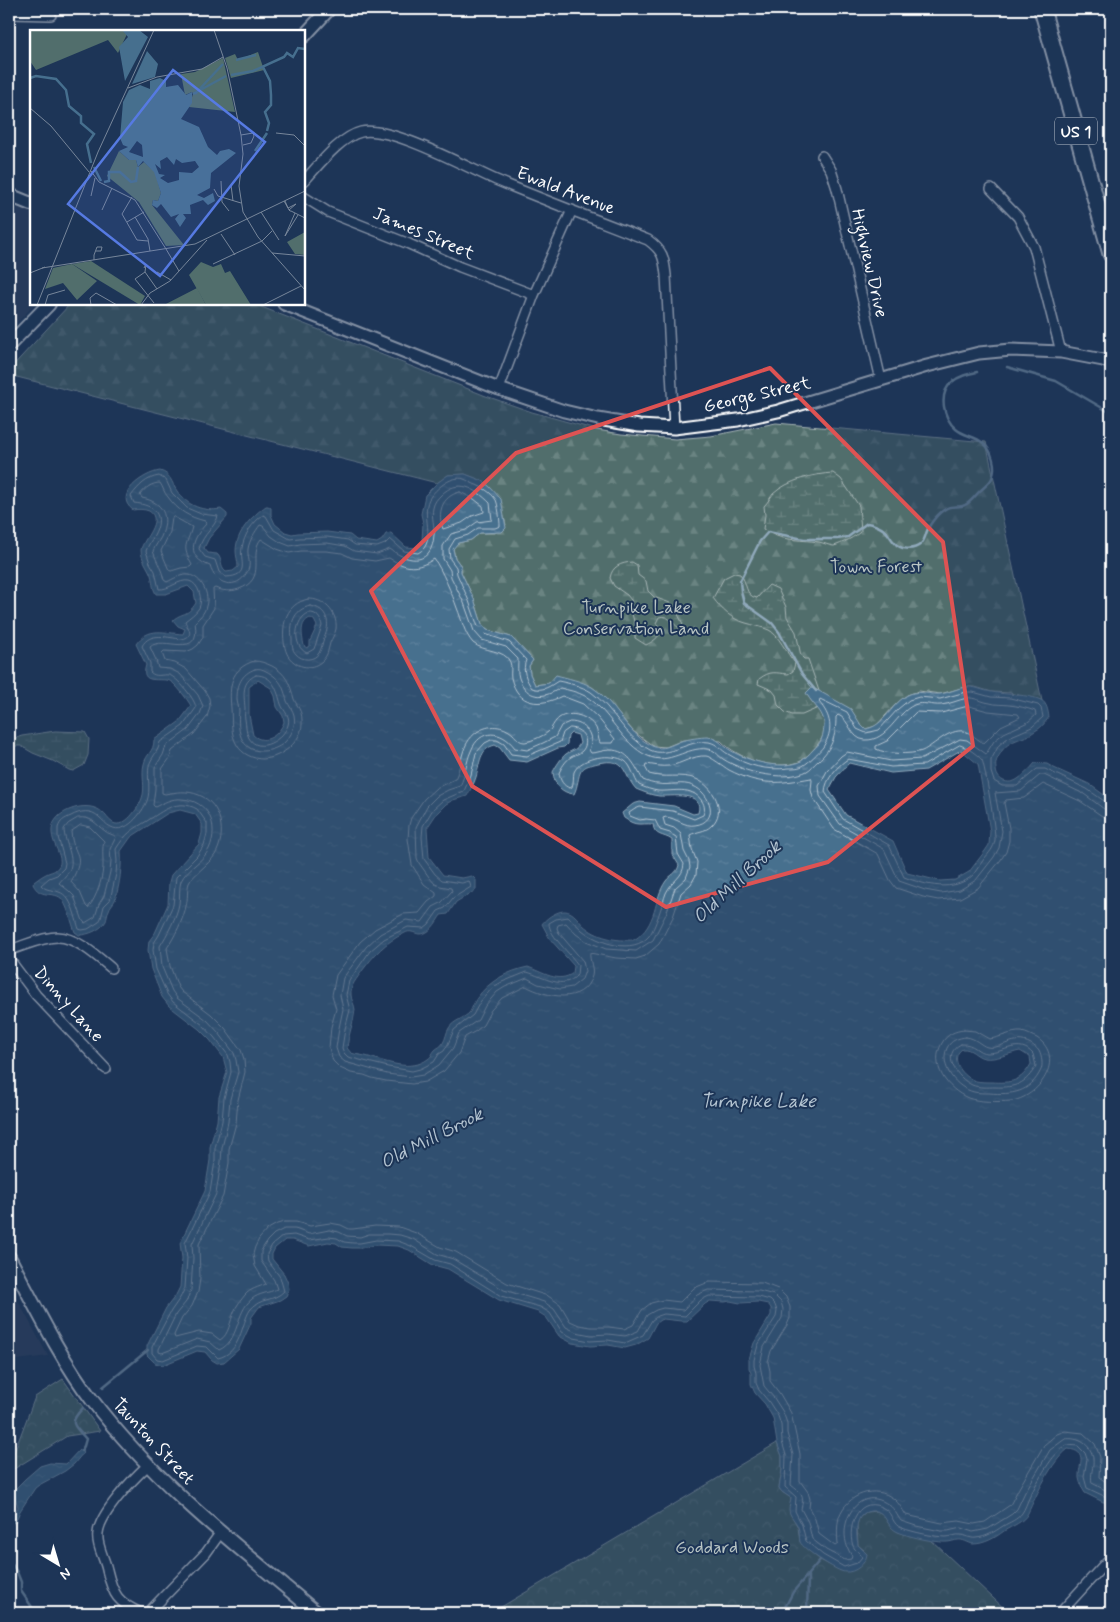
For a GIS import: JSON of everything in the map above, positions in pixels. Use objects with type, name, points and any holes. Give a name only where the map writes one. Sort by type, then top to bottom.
[{"type":"main road","points":[[305,35],[329,9]]},
{"type":"main road","name":"US 1","points":[[1042,9],[1111,254]]},
{"type":"main road","points":[[9,195],[30,204]]},
{"type":"main road","points":[[9,345],[48,305]]},
{"type":"main road","name":"Taunton Street","points":[[9,1257],[76,1376],[120,1434],[148,1465],[221,1532],[317,1613]]},
{"type":"street","points":[[9,14],[51,15]]},
{"type":"street","name":"Ewald Avenue","points":[[305,180],[325,158],[350,137],[362,132],[386,133],[648,240],[658,248],[664,260],[674,428]]},
{"type":"street","name":"Highview Drive","points":[[822,156],[831,170],[837,189],[881,380]]},
{"type":"street","points":[[991,189],[1018,217],[1034,247],[1061,352]]},
{"type":"street","name":"James Street","points":[[305,198],[328,212],[410,244],[460,267],[534,295]]},
{"type":"street","points":[[499,389],[534,295],[572,210]]},
{"type":"street","name":"George Street","points":[[287,305],[499,389],[598,419],[639,426],[674,428],[738,420],[778,411],[979,353],[1011,350],[1061,352],[1108,361]]},
{"type":"street","points":[[9,950],[58,937],[70,940],[93,952],[111,968]]},
{"type":"street","name":"Dinny Lane","points":[[9,959],[36,995],[106,1069]]},
{"type":"street","points":[[142,1613],[119,1601],[110,1582],[98,1533],[103,1517],[134,1478],[148,1465]]},
{"type":"street","points":[[148,1613],[206,1553],[221,1532]]},
{"type":"street","points":[[1060,1613],[1111,1557]]},
{"type":"highlighted area","points":[[770,368],[943,542],[973,746],[828,862],[666,907],[472,786],[371,591],[516,453]]},
{"type":"shaded area","points":[[9,204],[30,213],[30,305],[34,305],[9,331]]},
{"type":"shaded area","points":[[9,1284],[48,1356],[9,1361]]},
{"type":"green space","name":"Town Forest","points":[[69,305],[257,305],[486,396],[532,412],[597,430],[675,439],[711,436],[776,423],[986,442],[1042,701],[975,687],[966,687],[940,694],[919,691],[907,695],[876,726],[865,729],[845,706],[840,704],[818,708],[825,728],[821,739],[802,760],[789,764],[778,765],[757,762],[737,753],[721,741],[683,740],[666,747],[653,746],[633,731],[603,696],[592,687],[549,683],[535,685],[529,666],[533,660],[511,637],[487,630],[482,624],[474,599],[461,572],[461,566],[455,558],[453,548],[458,543],[471,540],[480,533],[495,533],[506,525],[503,514],[483,481],[465,474],[448,475],[437,483],[9,375],[9,370]]},
{"type":"green space","points":[[833,473],[841,479],[859,506],[861,531],[859,533],[849,540],[831,546],[819,542],[784,538],[763,529],[764,506],[779,489],[801,479]]},
{"type":"green space","name":"Turnpike Lake Conservation Land","points":[[632,562],[637,565],[638,575],[646,581],[648,591],[654,597],[673,605],[683,624],[679,628],[667,618],[659,617],[656,623],[661,631],[659,636],[646,645],[635,638],[631,600],[614,586],[610,578],[615,568],[624,563]]},
{"type":"green space","points":[[734,573],[740,574],[748,592],[753,597],[757,598],[769,585],[778,589],[786,607],[787,617],[796,632],[801,656],[804,659],[808,659],[819,691],[811,688],[810,699],[818,708],[802,715],[792,715],[785,712],[778,705],[776,695],[772,690],[758,684],[759,679],[767,674],[788,674],[793,671],[795,663],[772,632],[736,619],[723,610],[713,598],[724,578]]},
{"type":"green space","points":[[55,731],[85,732],[89,739],[88,755],[84,765],[73,771],[69,770],[21,746],[9,746],[9,740]]},
{"type":"green space","points":[[63,1379],[100,1431],[67,1436],[9,1472],[9,1466],[35,1397]]},
{"type":"green space","name":"Goddard Woods","points":[[777,1443],[782,1456],[779,1488],[791,1498],[790,1513],[798,1527],[800,1542],[820,1560],[834,1567],[864,1550],[858,1545],[857,1525],[859,1518],[866,1512],[877,1511],[883,1514],[889,1524],[898,1532],[930,1539],[1009,1613],[491,1613]]},
{"type":"water","name":"Turnpike Lake","points":[[160,471],[166,474],[181,496],[196,507],[208,510],[221,509],[227,514],[227,517],[209,538],[204,548],[208,553],[217,554],[222,568],[226,572],[233,571],[238,567],[236,553],[239,537],[250,520],[266,506],[271,508],[271,515],[275,524],[285,532],[292,534],[327,532],[350,535],[356,540],[377,543],[386,534],[391,533],[406,547],[417,548],[422,541],[423,523],[421,514],[425,495],[448,475],[465,474],[483,481],[501,499],[506,528],[502,532],[480,533],[471,540],[458,543],[453,549],[455,558],[461,566],[461,572],[474,599],[482,624],[487,630],[511,637],[533,660],[529,666],[535,685],[549,683],[556,675],[592,687],[608,701],[635,733],[652,746],[663,748],[684,740],[708,737],[717,740],[737,754],[754,761],[774,765],[800,762],[819,744],[824,726],[820,711],[806,693],[811,688],[851,709],[865,729],[878,724],[898,702],[914,693],[940,694],[969,687],[1030,697],[1045,703],[1049,717],[1044,723],[1030,734],[1007,745],[998,757],[996,767],[1000,779],[1007,782],[1014,781],[1025,774],[1035,763],[1047,764],[1089,784],[1111,800],[1111,1502],[1103,1502],[1085,1493],[1079,1478],[1080,1456],[1074,1450],[1068,1449],[1050,1470],[1026,1516],[993,1538],[973,1544],[960,1540],[942,1542],[921,1539],[896,1531],[880,1512],[871,1511],[862,1515],[857,1524],[858,1545],[867,1554],[865,1561],[853,1571],[841,1571],[813,1555],[802,1545],[799,1529],[789,1512],[791,1498],[779,1488],[782,1456],[777,1443],[773,1418],[765,1404],[755,1393],[751,1384],[749,1368],[749,1359],[754,1343],[771,1315],[771,1308],[768,1304],[710,1301],[687,1321],[660,1320],[656,1323],[648,1338],[636,1345],[625,1348],[608,1345],[590,1346],[572,1343],[559,1336],[546,1317],[538,1312],[499,1300],[448,1269],[433,1265],[409,1250],[398,1246],[376,1245],[352,1248],[328,1242],[309,1246],[293,1240],[285,1240],[275,1248],[272,1259],[284,1274],[288,1283],[289,1289],[286,1296],[259,1307],[251,1318],[251,1323],[239,1349],[224,1362],[217,1363],[205,1352],[197,1351],[163,1365],[155,1363],[147,1355],[147,1346],[166,1308],[180,1287],[182,1258],[180,1243],[205,1191],[210,1147],[217,1121],[219,1097],[227,1072],[223,1057],[210,1040],[169,1006],[162,997],[151,969],[148,950],[149,941],[155,933],[168,904],[171,875],[199,844],[202,824],[195,814],[180,810],[168,813],[131,837],[121,851],[120,876],[115,900],[109,909],[104,924],[90,933],[79,935],[75,932],[61,898],[39,892],[33,884],[59,866],[60,861],[52,837],[52,830],[59,816],[74,808],[86,806],[97,809],[111,822],[117,824],[126,820],[138,807],[144,790],[144,764],[153,747],[154,740],[179,722],[191,706],[172,682],[152,679],[146,676],[146,665],[136,644],[141,638],[152,633],[183,634],[185,629],[178,626],[173,620],[190,610],[196,603],[194,592],[188,586],[166,594],[156,594],[151,575],[142,557],[142,546],[153,525],[153,515],[145,510],[133,510],[127,504],[126,498],[128,492],[139,480]],"holes":[[[310,618],[314,620],[317,626],[310,641],[310,646],[307,648],[304,646],[302,634],[304,623]],[[258,680],[271,688],[275,696],[277,707],[283,716],[284,722],[279,731],[271,738],[262,739],[253,735],[249,715],[249,687]],[[571,733],[578,735],[579,745],[564,756],[553,772],[557,784],[566,792],[574,794],[580,773],[584,768],[598,763],[614,762],[623,768],[636,789],[656,796],[685,796],[692,798],[699,806],[698,813],[693,814],[674,806],[640,802],[633,804],[622,813],[624,818],[632,823],[653,824],[657,833],[672,840],[672,854],[679,865],[662,888],[647,927],[634,940],[614,939],[594,933],[571,913],[566,911],[558,912],[542,924],[550,939],[574,966],[573,973],[568,976],[556,977],[528,967],[513,971],[499,978],[482,992],[470,1012],[451,1025],[442,1044],[429,1058],[421,1063],[399,1065],[351,1053],[347,1048],[355,1010],[351,991],[354,982],[362,971],[376,954],[391,941],[407,932],[423,934],[432,928],[441,915],[448,914],[456,902],[476,890],[476,880],[472,876],[462,878],[443,875],[429,857],[427,828],[437,813],[453,800],[467,796],[475,780],[483,753],[490,747],[495,745],[500,748],[509,760],[527,762],[564,747],[567,744],[568,736]],[[961,750],[978,764],[990,831],[989,845],[969,872],[955,880],[940,881],[907,873],[893,841],[846,815],[829,790],[836,777],[849,763],[891,773],[926,770]],[[962,1049],[984,1058],[998,1057],[1020,1051],[1030,1057],[1031,1064],[1023,1075],[1015,1080],[982,1082],[967,1076],[959,1068],[958,1053]]]},
{"type":"water","points":[[80,1449],[83,1453],[74,1464],[35,1488],[20,1511],[15,1523],[11,1521],[18,1507],[14,1493],[16,1488],[40,1466],[50,1463],[66,1464]]},
{"type":"waterway","name":"Old Mill Brook","points":[[1007,367],[1056,381],[1111,413]]},
{"type":"waterway","name":"Old Mill Brook","points":[[816,691],[802,674],[772,623],[744,603],[740,581],[760,541],[768,532],[804,539],[837,539],[848,537],[867,523],[878,526],[886,531],[900,547],[911,549],[921,544],[930,525],[941,512],[949,507],[967,504],[992,478],[994,464],[989,450],[980,441],[956,429],[948,419],[944,406],[945,393],[952,382],[967,374],[977,372]]},
{"type":"waterway","name":"Old Mill Brook","points":[[103,1387],[148,1350]]},
{"type":"waterway","name":"Old Mill Brook","points":[[81,1451],[86,1439],[76,1428],[74,1422],[83,1408]]},
{"type":"waterway","name":"Old Mill Brook","points":[[9,1531],[13,1519]]},
{"type":"waterway","name":"Old Mill Brook","points":[[9,1560],[21,1582],[21,1591],[36,1613]]},
{"type":"waterway","points":[[782,1613],[793,1592],[820,1560]]},
{"type":"waterway","points":[[807,1613],[808,1576]]}]
